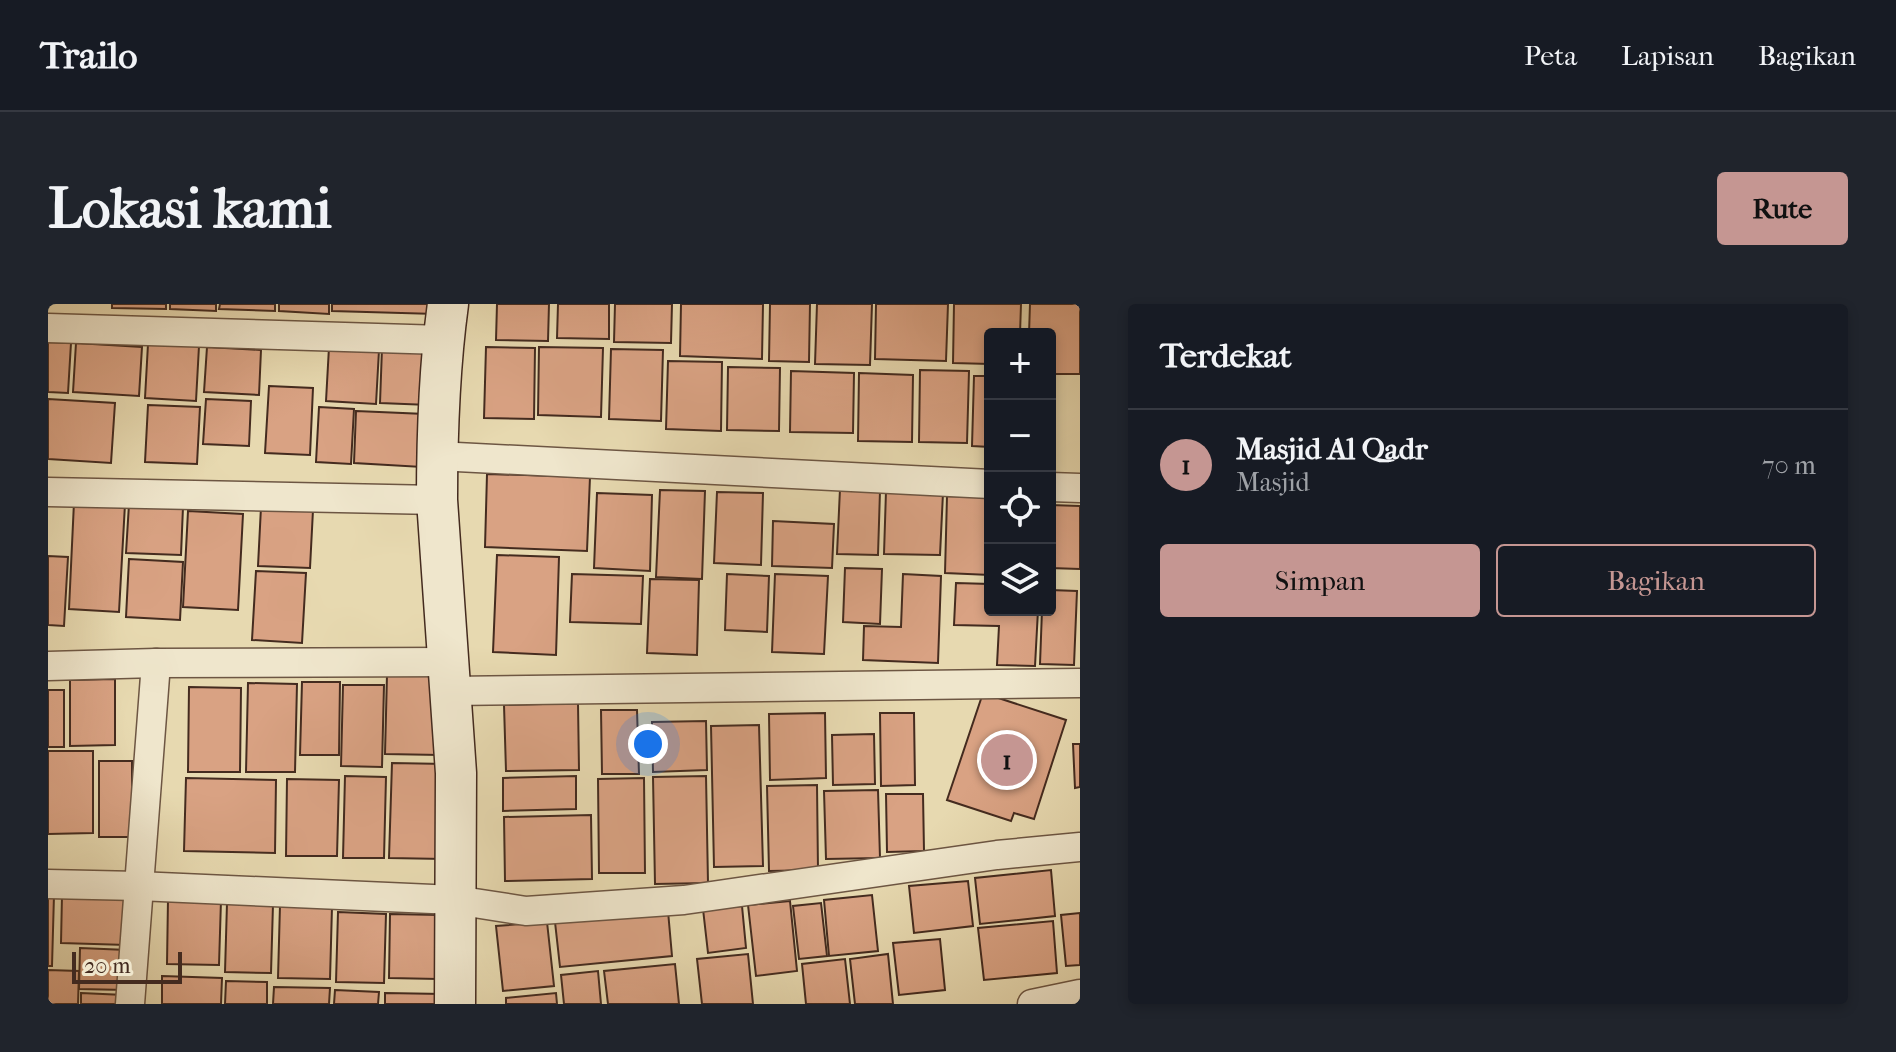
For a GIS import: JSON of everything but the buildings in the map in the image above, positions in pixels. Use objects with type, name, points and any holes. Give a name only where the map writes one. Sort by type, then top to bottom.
[{"type":"street","points":[[48,328],[446,322],[437,500],[456,773],[455,1004]]},
{"type":"street","points":[[437,456],[984,484]]},
{"type":"street","points":[[1056,487],[1080,488]]},
{"type":"street","points":[[48,492],[437,500]]},
{"type":"street","points":[[130,1004],[156,663]]},
{"type":"street","points":[[48,666],[156,663],[450,676],[1080,683]]},
{"type":"street","points":[[48,884],[455,900],[526,911],[684,900],[997,855],[1080,847]]},
{"type":"street","points":[[1032,1004],[1080,994]]},
{"type":"place","name":"Masjid Al Qadr","points":[[1007,760]]}]
